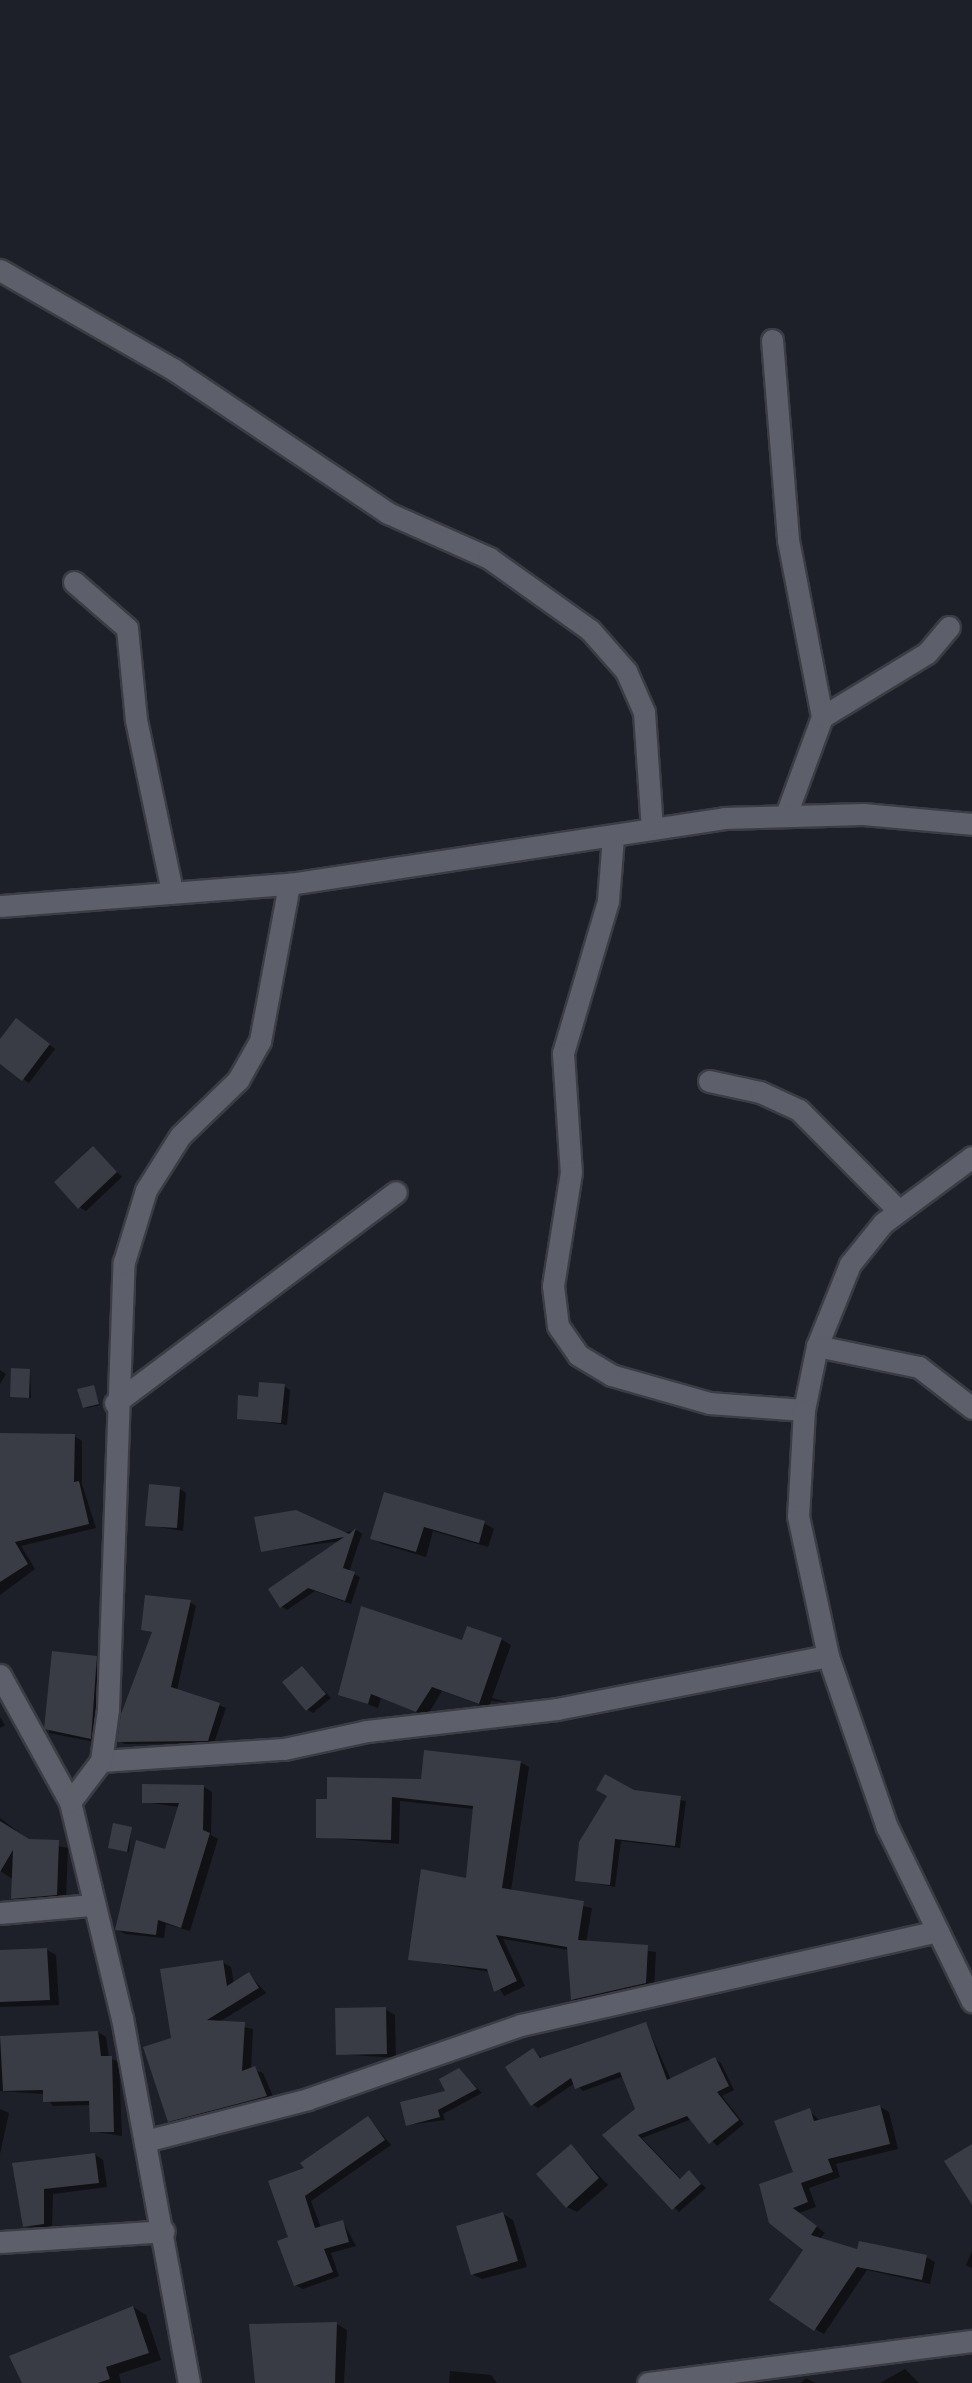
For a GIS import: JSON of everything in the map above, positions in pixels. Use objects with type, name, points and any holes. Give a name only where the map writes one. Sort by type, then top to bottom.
[{"type":"street","points":[[0,270],[173,369],[388,513],[489,558],[590,630],[626,671],[644,712],[652,829]]},
{"type":"street","points":[[772,340],[788,541],[822,717],[818,742],[786,815]]},
{"type":"street","points":[[74,582],[127,628],[136,720],[172,891]]},
{"type":"street","points":[[822,717],[927,653],[949,627]]},
{"type":"street","points":[[0,906],[289,884],[652,829],[786,815],[972,824]]},
{"type":"street","points":[[613,837],[608,901],[563,1054],[571,1172],[553,1286],[558,1326],[578,1355],[611,1375],[709,1403],[804,1410]]},
{"type":"street","points":[[71,1802],[100,1761],[118,1570],[115,1403],[124,1262],[146,1190],[180,1136],[238,1080],[260,1041],[289,884]]},
{"type":"street","points":[[709,1081],[760,1092],[800,1110],[898,1210]]},
{"type":"street","points":[[972,1157],[898,1210],[850,1264],[817,1346],[804,1410],[798,1516],[828,1656],[887,1827],[972,2001]]},
{"type":"street","points":[[115,1403],[396,1192]]},
{"type":"street","points":[[817,1346],[919,1367],[972,1408]]},
{"type":"street","points":[[100,1761],[284,1749],[367,1731],[557,1709],[828,1656]]},
{"type":"street","points":[[0,1675],[71,1802],[91,1905],[122,2018],[164,2231],[189,2383]]},
{"type":"street","points":[[0,1913],[91,1905]]},
{"type":"street","points":[[145,2141],[308,2099],[521,2025],[938,1931]]},
{"type":"street","points":[[0,2242],[164,2231]]},
{"type":"street","points":[[648,2383],[972,2341]]},
{"type":"building","points":[[16,1018],[50,1044],[22,1081],[0,1064],[0,1039]]},
{"type":"building","points":[[93,1146],[117,1172],[78,1209],[54,1182]]},
{"type":"building","points":[[11,1368],[30,1369],[29,1398],[10,1397]]},
{"type":"building","points":[[259,1382],[285,1384],[281,1423],[237,1419],[238,1395],[258,1397]]},
{"type":"building","points":[[94,1385],[99,1404],[83,1408],[77,1389]]},
{"type":"building","points":[[0,1433],[75,1434],[74,1482],[79,1481],[89,1524],[15,1542],[28,1564],[0,1582]]},
{"type":"building","points":[[149,1484],[180,1487],[177,1528],[145,1526]]},
{"type":"building","points":[[384,1492],[485,1521],[479,1543],[424,1527],[416,1552],[370,1539]]},
{"type":"building","points":[[296,1510],[349,1534],[356,1528],[343,1568],[355,1572],[345,1601],[308,1588],[280,1608],[268,1589],[344,1537],[261,1552],[254,1517]]},
{"type":"building","points":[[145,1595],[191,1600],[171,1687],[220,1703],[208,1741],[117,1742],[121,1714],[152,1632],[141,1630]]},
{"type":"building","points":[[361,1606],[462,1640],[467,1626],[502,1638],[479,1704],[432,1687],[416,1712],[371,1694],[368,1704],[338,1695]]},
{"type":"building","points":[[52,1651],[97,1656],[91,1739],[44,1729]]},
{"type":"building","points":[[302,1666],[326,1694],[306,1711],[282,1682]]},
{"type":"building","points":[[424,1750],[521,1761],[502,1888],[584,1901],[578,1940],[648,1945],[646,1983],[571,2000],[567,1947],[496,1935],[517,1981],[494,1992],[487,1969],[408,1960],[421,1869],[466,1878],[473,1806],[392,1797],[391,1840],[316,1838],[316,1799],[327,1799],[327,1777],[421,1779]]},
{"type":"building","points":[[605,1774],[634,1790],[681,1796],[675,1846],[615,1839],[610,1885],[575,1881],[579,1842],[607,1796],[596,1790]]},
{"type":"building","points":[[142,1784],[204,1785],[203,1830],[210,1833],[181,1928],[158,1920],[156,1935],[115,1930],[136,1840],[165,1849],[179,1803],[142,1803]]},
{"type":"building","points":[[0,1821],[29,1839],[59,1840],[57,1895],[11,1899],[13,1850],[0,1872]]},
{"type":"building","points":[[113,1823],[132,1827],[127,1852],[108,1848]]},
{"type":"building","points":[[47,1948],[50,2000],[0,2002],[0,1950]]},
{"type":"building","points":[[223,1960],[227,1986],[249,1972],[259,1988],[207,2020],[245,2022],[242,2071],[255,2066],[267,2096],[168,2122],[143,2047],[171,2038],[160,1969]]},
{"type":"building","points":[[386,2007],[387,2054],[336,2055],[335,2008]]},
{"type":"building","points":[[646,2022],[667,2080],[715,2057],[729,2086],[717,2092],[739,2120],[709,2144],[687,2116],[638,2135],[680,2179],[689,2170],[701,2184],[672,2210],[602,2135],[635,2109],[620,2072],[575,2089],[571,2078],[531,2106],[505,2067],[533,2048],[540,2058]]},
{"type":"building","points":[[98,2031],[101,2056],[112,2056],[114,2132],[90,2132],[89,2101],[43,2102],[43,2090],[3,2091],[0,2036]]},
{"type":"building","points":[[459,2068],[477,2089],[438,2110],[440,2117],[406,2126],[400,2102],[445,2091],[439,2079]]},
{"type":"building","points":[[880,2105],[890,2144],[828,2159],[833,2172],[801,2183],[808,2202],[793,2208],[817,2226],[811,2235],[857,2249],[859,2241],[927,2255],[922,2280],[857,2267],[814,2331],[769,2300],[803,2250],[769,2223],[759,2184],[793,2172],[774,2121],[810,2108],[814,2121]]},
{"type":"building","points":[[368,2116],[385,2140],[305,2196],[315,2228],[343,2220],[349,2242],[324,2249],[333,2272],[294,2286],[277,2241],[288,2237],[268,2181],[304,2168],[300,2163]]},
{"type":"building","points":[[571,2144],[599,2178],[566,2208],[536,2174]]},
{"type":"building","points":[[972,2144],[972,2205],[944,2161]]},
{"type":"building","points":[[95,2153],[99,2183],[44,2189],[44,2224],[23,2227],[12,2163]]},
{"type":"building","points":[[503,2212],[518,2261],[471,2275],[456,2226]]},
{"type":"building","points":[[133,2306],[149,2353],[106,2367],[110,2379],[98,2383],[22,2383],[9,2356]]},
{"type":"building","points":[[337,2322],[335,2383],[255,2383],[249,2324]]}]
